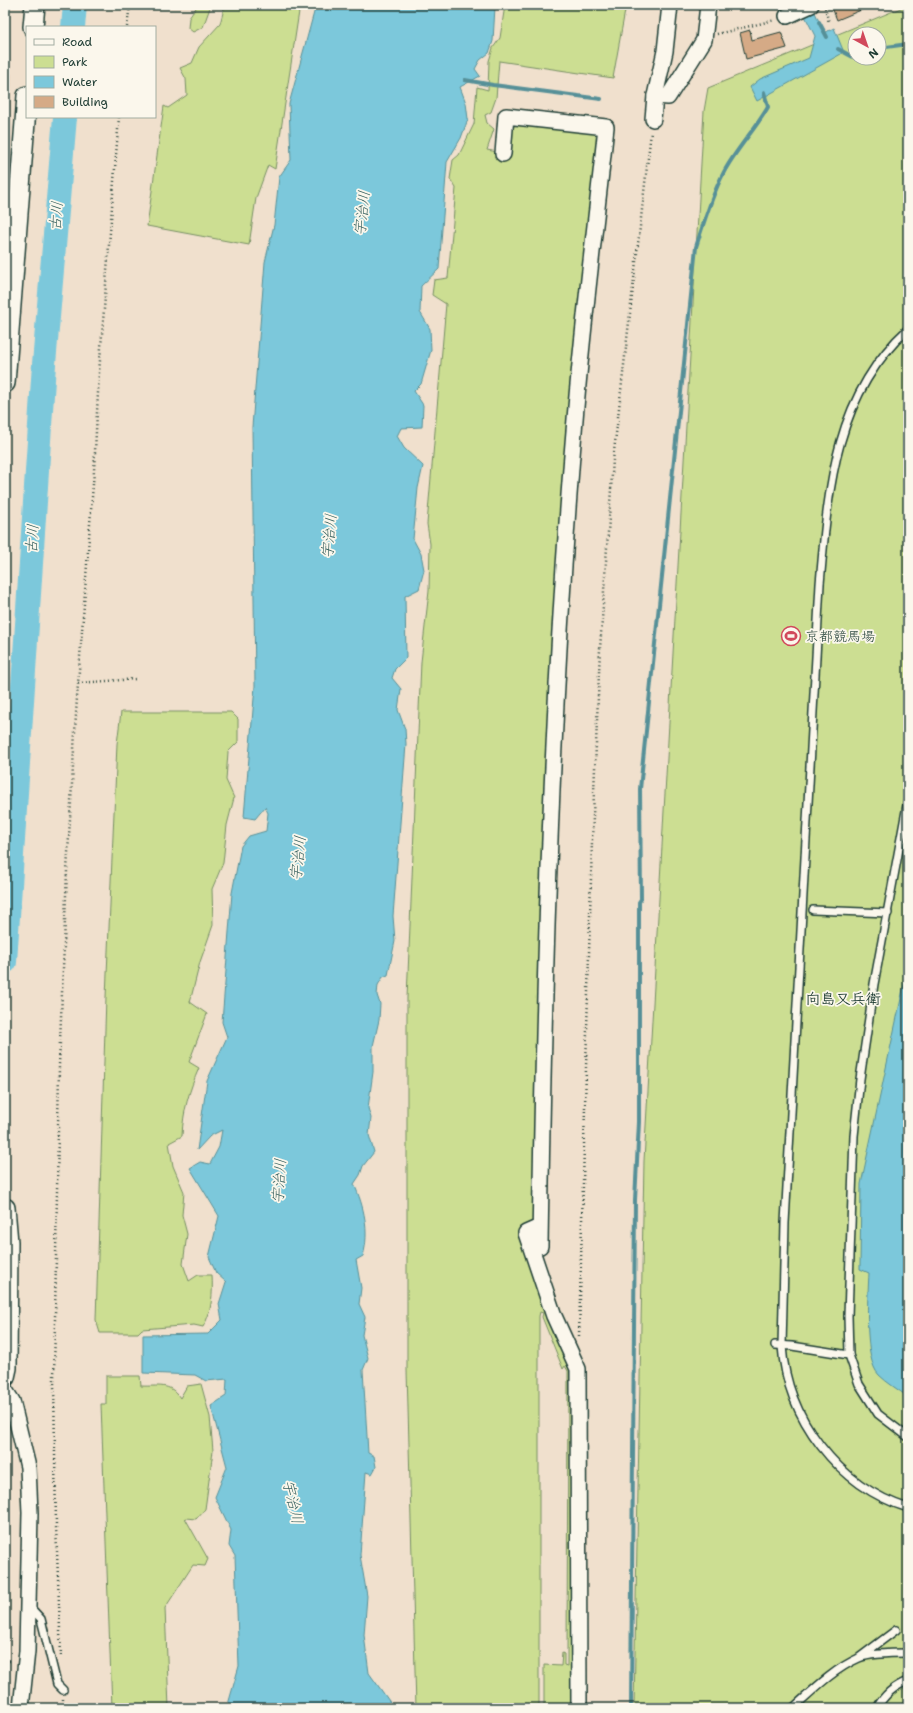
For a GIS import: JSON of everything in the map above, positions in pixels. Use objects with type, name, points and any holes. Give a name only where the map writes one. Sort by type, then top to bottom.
[{"type":"street","points":[[33,26],[35,5]]},
{"type":"street","points":[[653,120],[655,96],[665,52],[670,5]]},
{"type":"street","points":[[655,96],[668,97],[704,40],[708,5]]},
{"type":"street","points":[[786,16],[807,7]]},
{"type":"street","points":[[5,383],[26,109]]},
{"type":"street","points":[[503,154],[506,116],[606,127],[576,407],[558,673],[544,998],[540,1246],[534,1229],[526,1233],[554,1316],[578,1369],[579,1708]]},
{"type":"street","points":[[5,1208],[8,1242],[7,1368],[5,1377]]},
{"type":"street","points":[[5,1390],[12,1400],[28,1467],[30,1512],[27,1651],[21,1708]]},
{"type":"lane","points":[[908,329],[881,359],[864,384],[846,424],[837,452],[829,491],[820,584],[779,1346],[790,1391],[805,1423],[823,1449],[843,1471],[866,1490],[891,1503],[908,1508]]},
{"type":"lane","points":[[908,800],[860,1079],[854,1136],[848,1316],[849,1355],[858,1384],[878,1414],[908,1437]]},
{"type":"lane","points":[[814,910],[888,913]]},
{"type":"lane","points":[[779,1346],[849,1355]]},
{"type":"lane","points":[[28,1605],[41,1619],[57,1684],[63,1690]]},
{"type":"lane","points":[[793,1708],[827,1678],[860,1657],[896,1630]]},
{"type":"lane","points":[[860,1657],[893,1653],[908,1653]]},
{"type":"lane","points":[[877,1708],[882,1700],[897,1685],[908,1680]]},
{"type":"path","points":[[127,26],[130,5]]},
{"type":"path","points":[[824,5],[829,23]]},
{"type":"path","points":[[705,35],[745,28],[786,16]]},
{"type":"path","points":[[61,1660],[56,1526],[54,1382],[59,1066],[66,879],[99,373],[119,118]]},
{"type":"path","points":[[579,1338],[592,840],[600,649],[613,460],[653,120]]},
{"type":"path","points":[[78,683],[136,679]]},
{"type":"path","points":[[63,1690],[63,1708]]},
{"type":"shaded area","points":[[12,74],[11,95],[5,186],[5,77]]},
{"type":"green space","points":[[198,5],[211,5],[203,27],[193,32],[188,28],[189,18]]},
{"type":"green space","points":[[225,5],[300,5],[275,169],[268,165],[256,198],[249,245],[147,226],[164,106],[168,108],[187,95],[186,79],[180,68],[192,63],[199,47],[220,24]]},
{"type":"green space","points":[[505,5],[626,5],[613,78],[499,61],[496,98],[491,112],[485,115],[487,123],[494,129],[487,150],[503,153],[506,116],[606,127],[558,673],[540,1246],[526,1233],[578,1369],[579,1708],[544,1708],[544,1665],[561,1666],[562,1653],[564,1654],[564,1665],[567,1666],[568,1371],[565,1366],[563,1369],[542,1317],[543,1313],[540,1312],[539,1708],[416,1708],[407,1370],[407,998],[421,662],[429,591],[430,544],[427,524],[446,304],[432,295],[434,280],[448,278],[456,188],[450,179],[453,160],[459,155],[474,124],[477,87],[488,90],[489,61],[493,48],[500,38]]},
{"type":"green space","name":"京都競馬場","points":[[908,5],[908,1708],[634,1708],[644,1161],[704,111],[708,88],[847,30],[847,66],[887,66],[887,26],[857,26]]},
{"type":"green space","points":[[121,712],[231,712],[238,719],[238,742],[228,752],[226,780],[234,798],[227,825],[223,863],[212,889],[213,925],[200,962],[190,1002],[207,1014],[189,1062],[199,1068],[187,1101],[182,1136],[169,1143],[173,1166],[184,1192],[182,1215],[187,1234],[183,1264],[189,1281],[198,1275],[212,1275],[210,1309],[203,1327],[194,1325],[142,1329],[138,1333],[100,1333],[96,1320],[106,997],[117,744]]},
{"type":"green space","points":[[106,1376],[140,1376],[141,1386],[168,1387],[180,1398],[187,1386],[201,1384],[210,1417],[213,1451],[205,1509],[196,1519],[185,1518],[208,1559],[205,1566],[193,1565],[165,1608],[169,1708],[112,1708],[101,1404],[106,1404]]},
{"type":"water","name":"宇治川","points":[[316,5],[495,5],[495,7],[493,41],[489,53],[480,60],[475,69],[480,76],[460,87],[466,103],[468,119],[461,138],[447,162],[439,269],[421,286],[420,312],[430,329],[431,350],[421,384],[414,391],[423,405],[422,427],[401,428],[397,436],[404,448],[423,466],[418,488],[413,539],[421,554],[424,570],[419,589],[405,596],[406,658],[395,669],[392,678],[401,689],[398,710],[405,729],[406,744],[393,916],[395,941],[388,975],[383,977],[378,985],[377,995],[380,1004],[379,1020],[373,1046],[373,1072],[368,1108],[371,1118],[369,1135],[374,1152],[363,1166],[360,1175],[354,1184],[361,1201],[366,1228],[363,1256],[356,1260],[361,1288],[359,1304],[365,1317],[362,1335],[368,1358],[363,1370],[368,1453],[374,1456],[376,1467],[372,1474],[366,1472],[360,1555],[367,1596],[364,1635],[369,1673],[394,1708],[227,1708],[239,1666],[235,1556],[229,1546],[231,1530],[215,1497],[227,1467],[211,1406],[226,1396],[227,1379],[206,1381],[195,1375],[143,1373],[143,1335],[208,1334],[222,1320],[219,1304],[226,1282],[216,1273],[209,1257],[219,1216],[190,1168],[200,1162],[210,1164],[219,1147],[222,1130],[210,1136],[197,1150],[207,1081],[227,1037],[222,1022],[232,893],[241,846],[249,836],[266,831],[268,813],[265,807],[255,819],[244,817],[255,686],[252,427],[265,262],[274,225],[279,177],[291,160],[289,104]]},
{"type":"water","points":[[814,10],[824,33],[834,28],[843,50],[841,54],[757,101],[750,87],[760,79],[809,58],[815,36],[804,14]]},
{"type":"water","points":[[908,966],[908,1397],[882,1378],[874,1367],[871,1355],[868,1326],[869,1273],[860,1269],[861,1184]]},
{"type":"building","points":[[831,5],[873,5],[837,20]]},
{"type":"building","points":[[750,30],[752,40],[781,32],[787,48],[746,59],[740,33]]},
{"type":"waterway","name":"古川","points":[[73,26],[75,5]]},
{"type":"waterway","points":[[819,22],[827,37]]},
{"type":"waterway","points":[[887,47],[908,44]]},
{"type":"waterway","points":[[838,49],[847,54]]},
{"type":"waterway","points":[[465,80],[601,99]]},
{"type":"waterway","points":[[631,1708],[635,1200],[639,1122],[639,902],[641,899],[640,789],[696,247],[711,201],[723,174],[768,107],[764,92]]},
{"type":"waterway","name":"古川","points":[[5,962],[44,364],[65,118]]},
{"type":"place","name":"京都競馬場","points":[[791,636]]},
{"type":"district","name":"向島又兵衛","points":[[843,999]]}]
